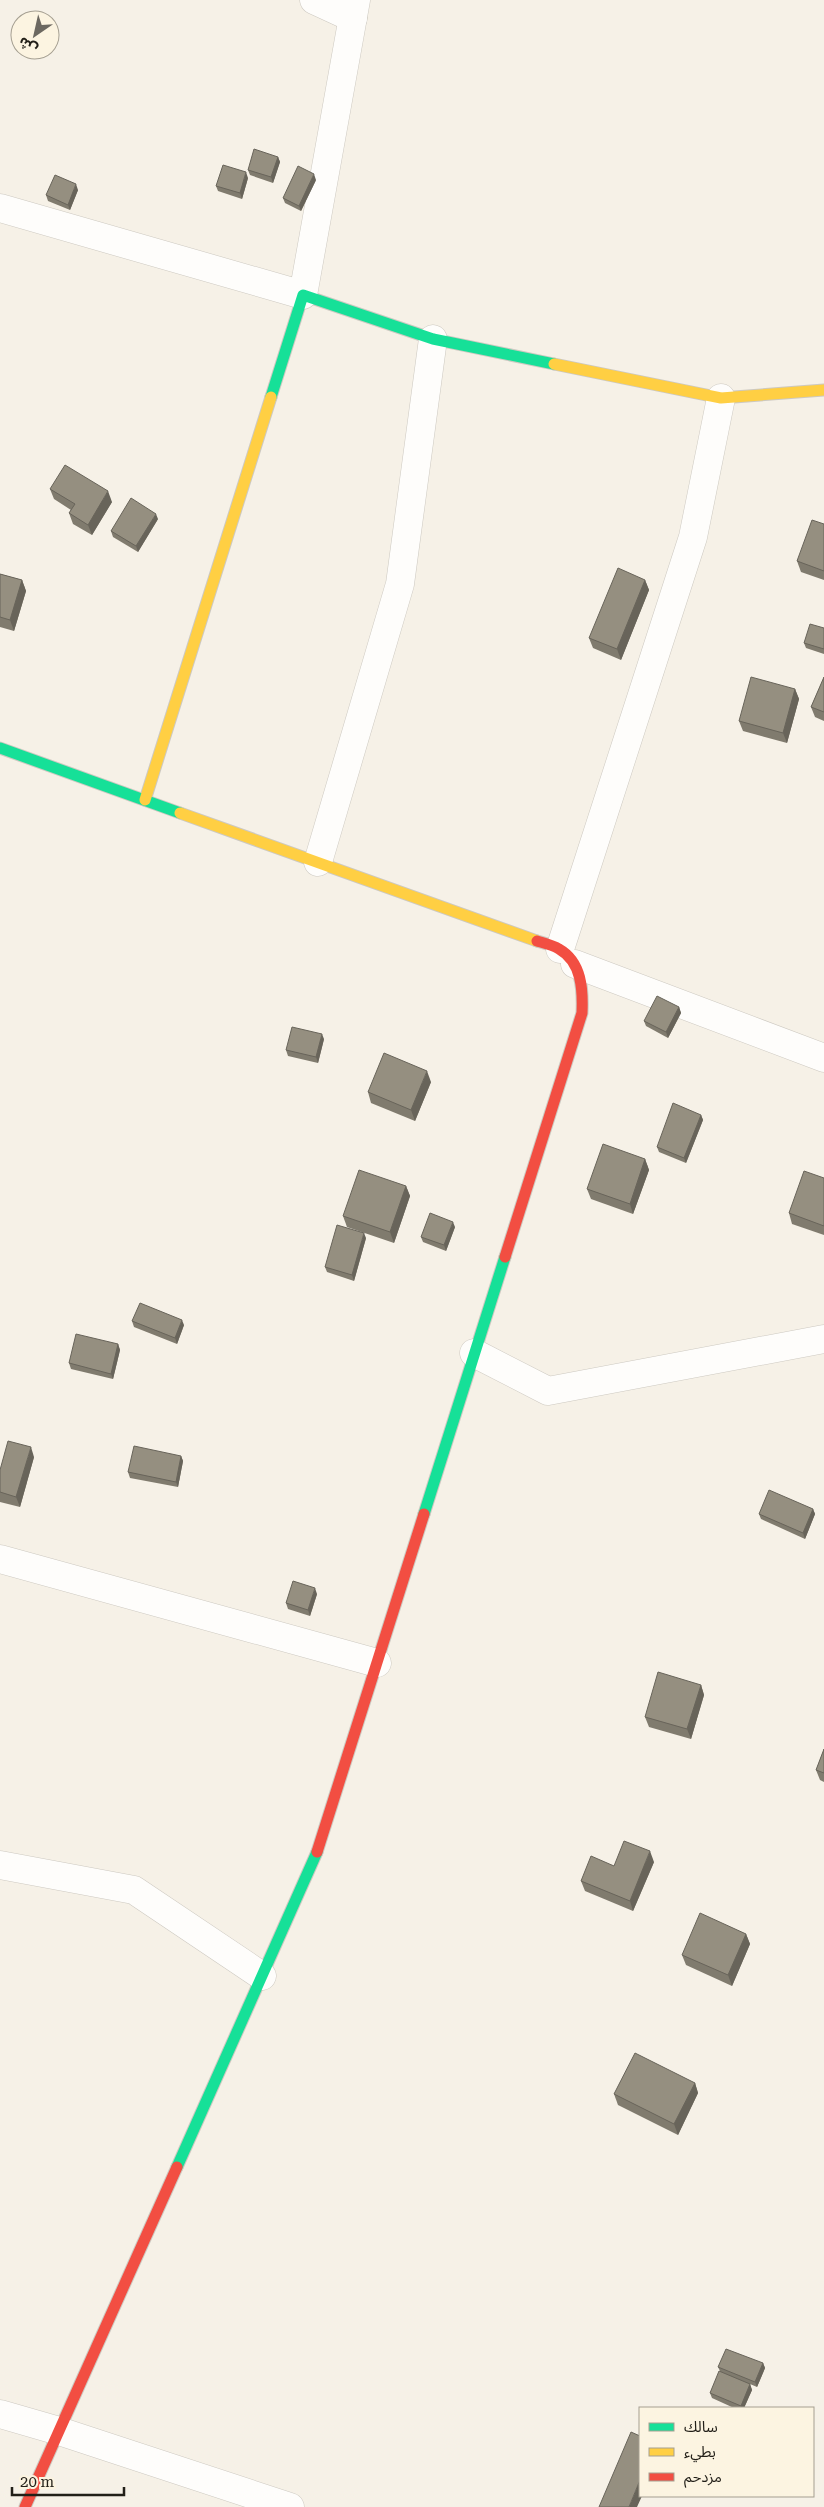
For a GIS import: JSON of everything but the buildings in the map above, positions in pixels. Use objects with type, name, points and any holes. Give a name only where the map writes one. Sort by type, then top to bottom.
[{"type":"street","points":[[145,800],[303,295],[355,9],[314,0]]},
{"type":"street","points":[[0,208],[303,295],[433,339],[721,398],[816,389],[824,390]]},
{"type":"street","points":[[318,862],[400,584],[433,339]]},
{"type":"street","points":[[25,2507],[315,1859],[582,1012],[582,979],[567,956],[693,537],[721,398]]},
{"type":"street","points":[[0,748],[318,862],[567,956],[824,1058]]},
{"type":"street","points":[[474,1353],[548,1391],[824,1339]]},
{"type":"street","points":[[0,1559],[377,1663]]},
{"type":"street","points":[[0,1865],[134,1890],[262,1976]]},
{"type":"street","points":[[0,2414],[59,2431],[290,2507]]},
{"type":"traffic: fast","points":[[271,397],[303,295],[433,339],[554,364]]},
{"type":"traffic: fast","points":[[0,748],[180,813]]},
{"type":"traffic: fast","points":[[424,1514],[505,1257]]},
{"type":"traffic: fast","points":[[177,2167],[317,1852]]},
{"type":"traffic: slow","points":[[554,364],[721,398],[824,390]]},
{"type":"traffic: slow","points":[[145,800],[271,397]]},
{"type":"traffic: slow","points":[[180,813],[537,941]]},
{"type":"traffic: jam","points":[[505,1257],[582,1013],[580,977],[577,969],[567,955],[557,948],[537,941]]},
{"type":"traffic: jam","points":[[317,1852],[424,1514]]},
{"type":"traffic: jam","points":[[25,2507],[177,2167]]}]
